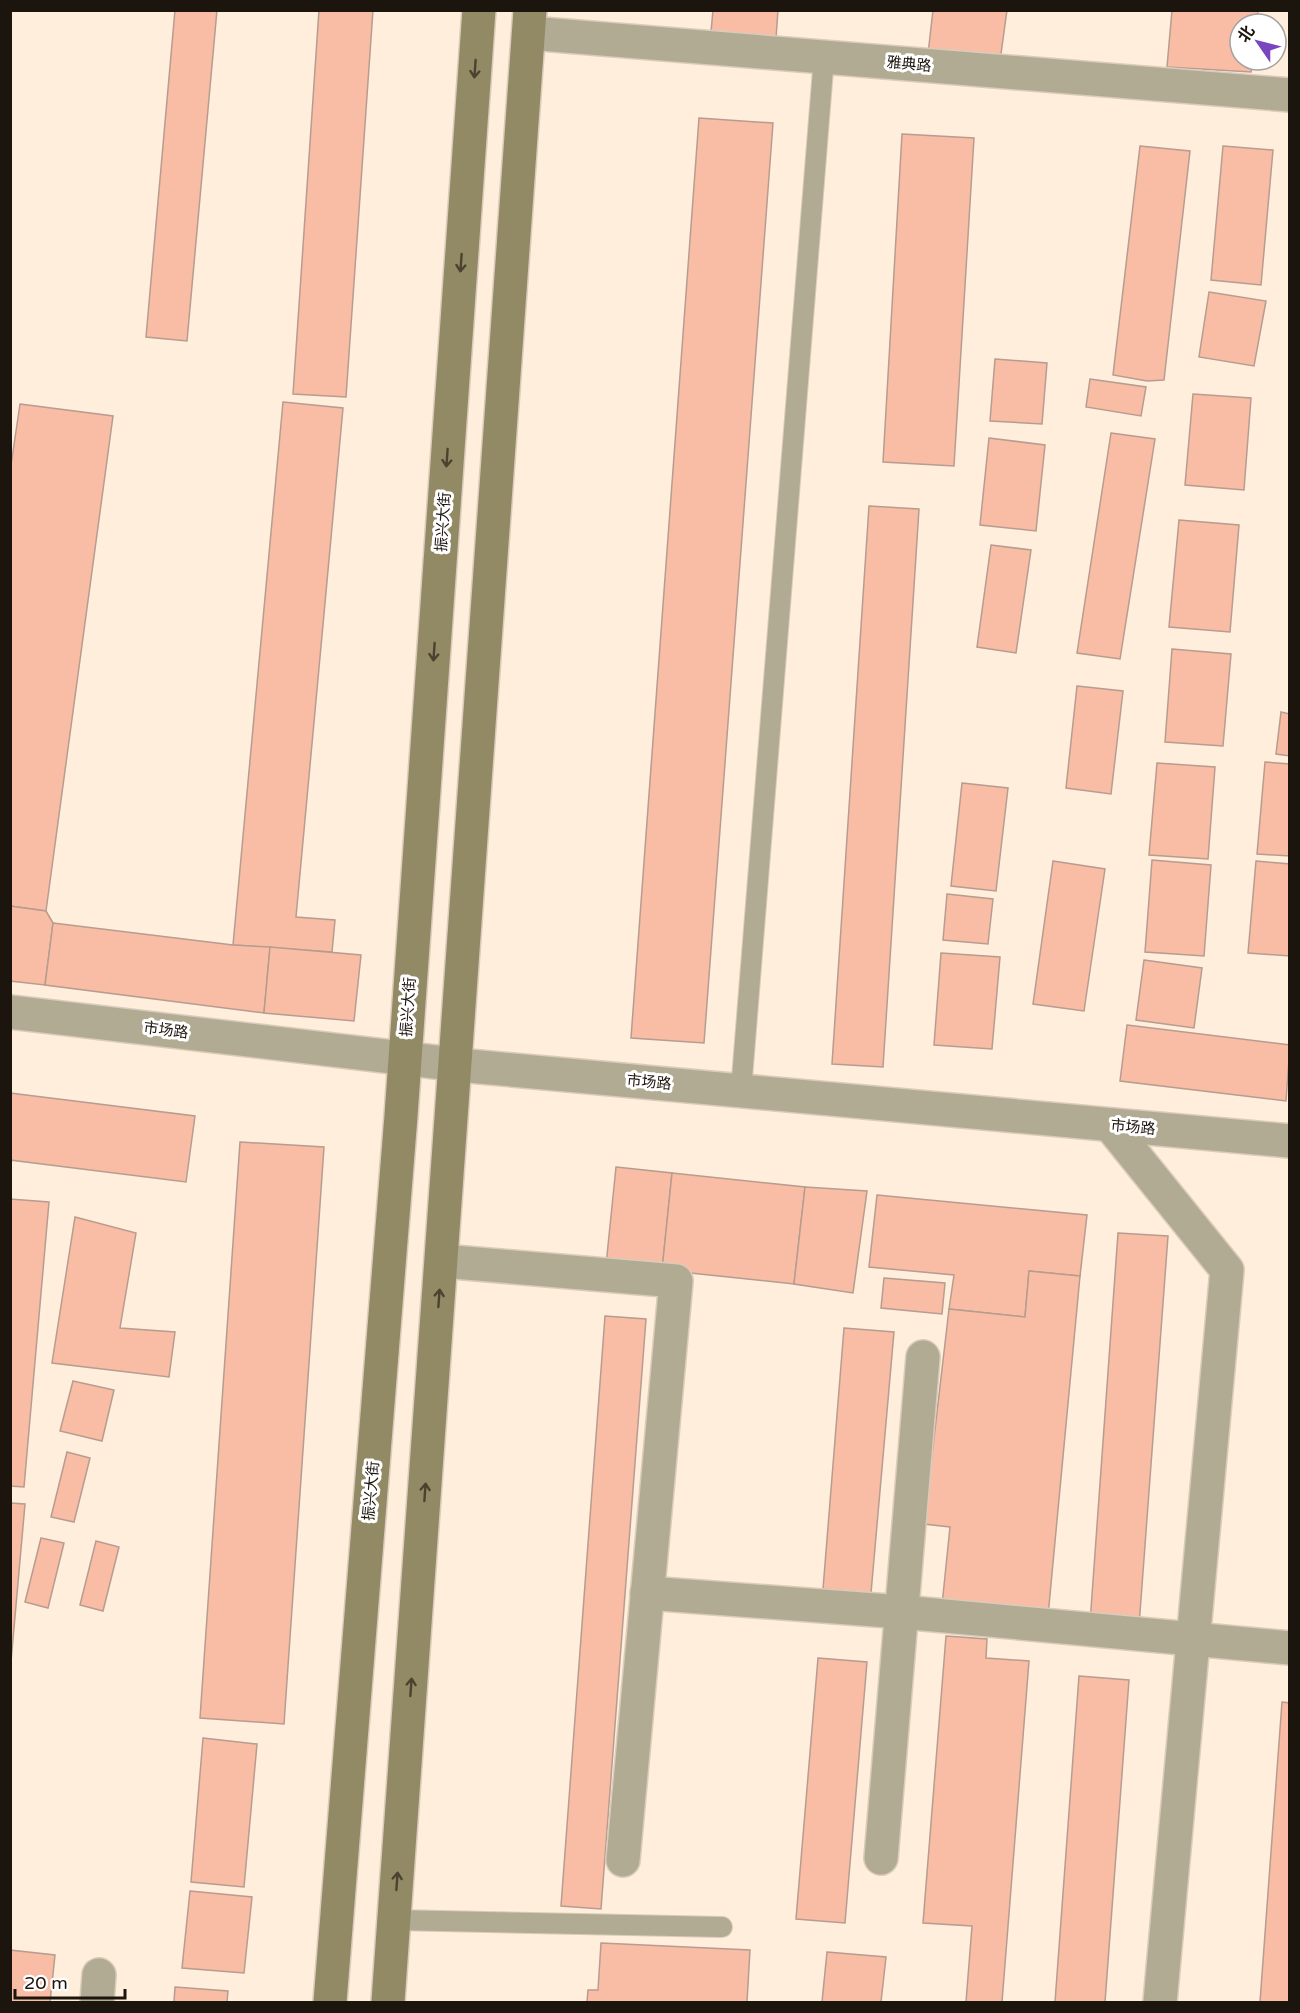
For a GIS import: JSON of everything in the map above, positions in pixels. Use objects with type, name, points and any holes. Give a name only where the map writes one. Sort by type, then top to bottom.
[{"type":"street","name":"振兴大街","points":[[330,2002],[404,1058],[479,10]]},
{"type":"street","name":"雅典路","points":[[530,22],[824,57],[1290,95]]},
{"type":"street","points":[[388,2002],[530,22]]},
{"type":"street","name":"市场路","points":[[10,1012],[456,1064],[1290,1141]]},
{"type":"street","points":[[1110,1125],[1227,1270],[1160,2002]]},
{"type":"street","points":[[442,1261],[676,1281],[623,1860]]},
{"type":"street","points":[[881,1858],[923,1357]]},
{"type":"street","points":[[647,1593],[902,1612],[1290,1648]]},
{"type":"lane","points":[[741,1091],[824,57]]},
{"type":"lane","points":[[394,1920],[722,1927]]},
{"type":"building","points":[[175,10],[217,10],[187,341],[146,337]]},
{"type":"building","points":[[319,10],[373,10],[346,397],[293,394]]},
{"type":"building","points":[[713,10],[778,10],[776,38],[711,32]]},
{"type":"building","points":[[933,10],[1007,10],[1000,61],[928,54]]},
{"type":"building","points":[[1172,10],[1258,10],[1258,12],[1228,12],[1228,71],[1167,67]]},
{"type":"building","points":[[699,118],[773,123],[704,1043],[631,1038]]},
{"type":"building","points":[[902,134],[974,138],[954,466],[883,462]]},
{"type":"building","points":[[1140,146],[1190,151],[1164,380],[1147,381],[1113,375]]},
{"type":"building","points":[[1223,146],[1273,150],[1261,285],[1211,280]]},
{"type":"building","points":[[1209,292],[1266,301],[1254,366],[1199,357]]},
{"type":"building","points":[[995,359],[1047,363],[1042,424],[990,421]]},
{"type":"building","points":[[1090,379],[1146,387],[1141,416],[1086,407]]},
{"type":"building","points":[[1193,394],[1251,398],[1244,490],[1185,485]]},
{"type":"building","points":[[283,402],[343,408],[296,917],[335,920],[332,952],[233,945]]},
{"type":"building","points":[[20,404],[113,416],[46,911],[10,906],[10,472]]},
{"type":"building","points":[[1111,433],[1155,439],[1120,659],[1077,653]]},
{"type":"building","points":[[989,438],[1045,445],[1036,531],[980,525]]},
{"type":"building","points":[[869,506],[919,509],[883,1067],[832,1064]]},
{"type":"building","points":[[1179,520],[1239,525],[1230,632],[1169,627]]},
{"type":"building","points":[[991,545],[1031,550],[1016,653],[977,647]]},
{"type":"building","points":[[1172,649],[1231,654],[1223,746],[1165,742]]},
{"type":"building","points":[[1077,686],[1123,691],[1111,794],[1066,788]]},
{"type":"building","points":[[1281,712],[1290,714],[1290,756],[1276,754]]},
{"type":"building","points":[[1265,762],[1290,764],[1290,856],[1257,854]]},
{"type":"building","points":[[1157,763],[1215,767],[1208,859],[1149,855]]},
{"type":"building","points":[[962,783],[1008,788],[996,891],[951,886]]},
{"type":"building","points":[[1152,860],[1211,865],[1204,956],[1145,952]]},
{"type":"building","points":[[1053,861],[1105,869],[1084,1011],[1033,1004]]},
{"type":"building","points":[[1256,861],[1290,864],[1290,956],[1248,953]]},
{"type":"building","points":[[947,894],[993,899],[988,944],[943,940]]},
{"type":"building","points":[[10,906],[46,911],[53,923],[45,985],[10,981]]},
{"type":"building","points":[[53,923],[233,945],[270,947],[264,1013],[45,985]]},
{"type":"building","points":[[270,947],[361,955],[354,1021],[264,1013]]},
{"type":"building","points":[[941,953],[1000,957],[992,1049],[934,1045]]},
{"type":"building","points":[[1144,960],[1202,968],[1194,1028],[1136,1020]]},
{"type":"building","points":[[1127,1025],[1290,1045],[1286,1101],[1120,1081]]},
{"type":"building","points":[[10,1093],[195,1116],[186,1182],[10,1160]]},
{"type":"building","points":[[240,1142],[324,1147],[284,1724],[200,1718]]},
{"type":"building","points":[[616,1167],[672,1173],[662,1270],[606,1265]]},
{"type":"building","points":[[672,1173],[805,1187],[794,1284],[662,1270]]},
{"type":"building","points":[[805,1187],[867,1191],[853,1293],[794,1284]]},
{"type":"building","points":[[877,1195],[1087,1215],[1080,1276],[1029,1271],[1025,1317],[949,1309],[954,1275],[869,1267]]},
{"type":"building","points":[[10,1199],[49,1202],[24,1487],[10,1486]]},
{"type":"building","points":[[75,1217],[136,1233],[120,1328],[175,1332],[169,1377],[52,1363]]},
{"type":"building","points":[[1118,1233],[1168,1236],[1139,1626],[1090,1623]]},
{"type":"building","points":[[1029,1271],[1080,1276],[1048,1616],[942,1605],[950,1527],[924,1524],[949,1309],[1025,1317]]},
{"type":"building","points":[[884,1278],[945,1283],[942,1314],[881,1308]]},
{"type":"building","points":[[605,1316],[646,1319],[601,1909],[561,1906]]},
{"type":"building","points":[[844,1328],[894,1332],[871,1593],[823,1589]]},
{"type":"building","points":[[73,1381],[114,1390],[102,1441],[60,1431]]},
{"type":"building","points":[[67,1452],[90,1458],[74,1522],[51,1517]]},
{"type":"building","points":[[10,1503],[25,1504],[10,1673]]},
{"type":"building","points":[[41,1538],[64,1543],[48,1608],[25,1602]]},
{"type":"building","points":[[96,1541],[119,1547],[103,1611],[80,1605]]},
{"type":"building","points":[[946,1636],[987,1639],[986,1658],[1029,1661],[1002,2002],[966,2002],[972,1926],[923,1923]]},
{"type":"building","points":[[818,1658],[867,1662],[845,1923],[796,1919]]},
{"type":"building","points":[[1079,1676],[1129,1680],[1105,2002],[1055,2002]]},
{"type":"building","points":[[1282,1702],[1290,1703],[1290,2002],[1260,2002]]},
{"type":"building","points":[[203,1738],[257,1744],[244,1887],[191,1882]]},
{"type":"building","points":[[190,1891],[252,1897],[244,1973],[182,1968]]},
{"type":"building","points":[[601,1943],[750,1950],[747,2002],[587,2002],[588,1990],[598,1990]]},
{"type":"building","points":[[10,1950],[55,1955],[50,2002],[10,2002]]},
{"type":"building","points":[[827,1952],[886,1957],[881,2002],[822,2002]]},
{"type":"building","points":[[175,1987],[228,1991],[227,2002],[174,2002]]}]
